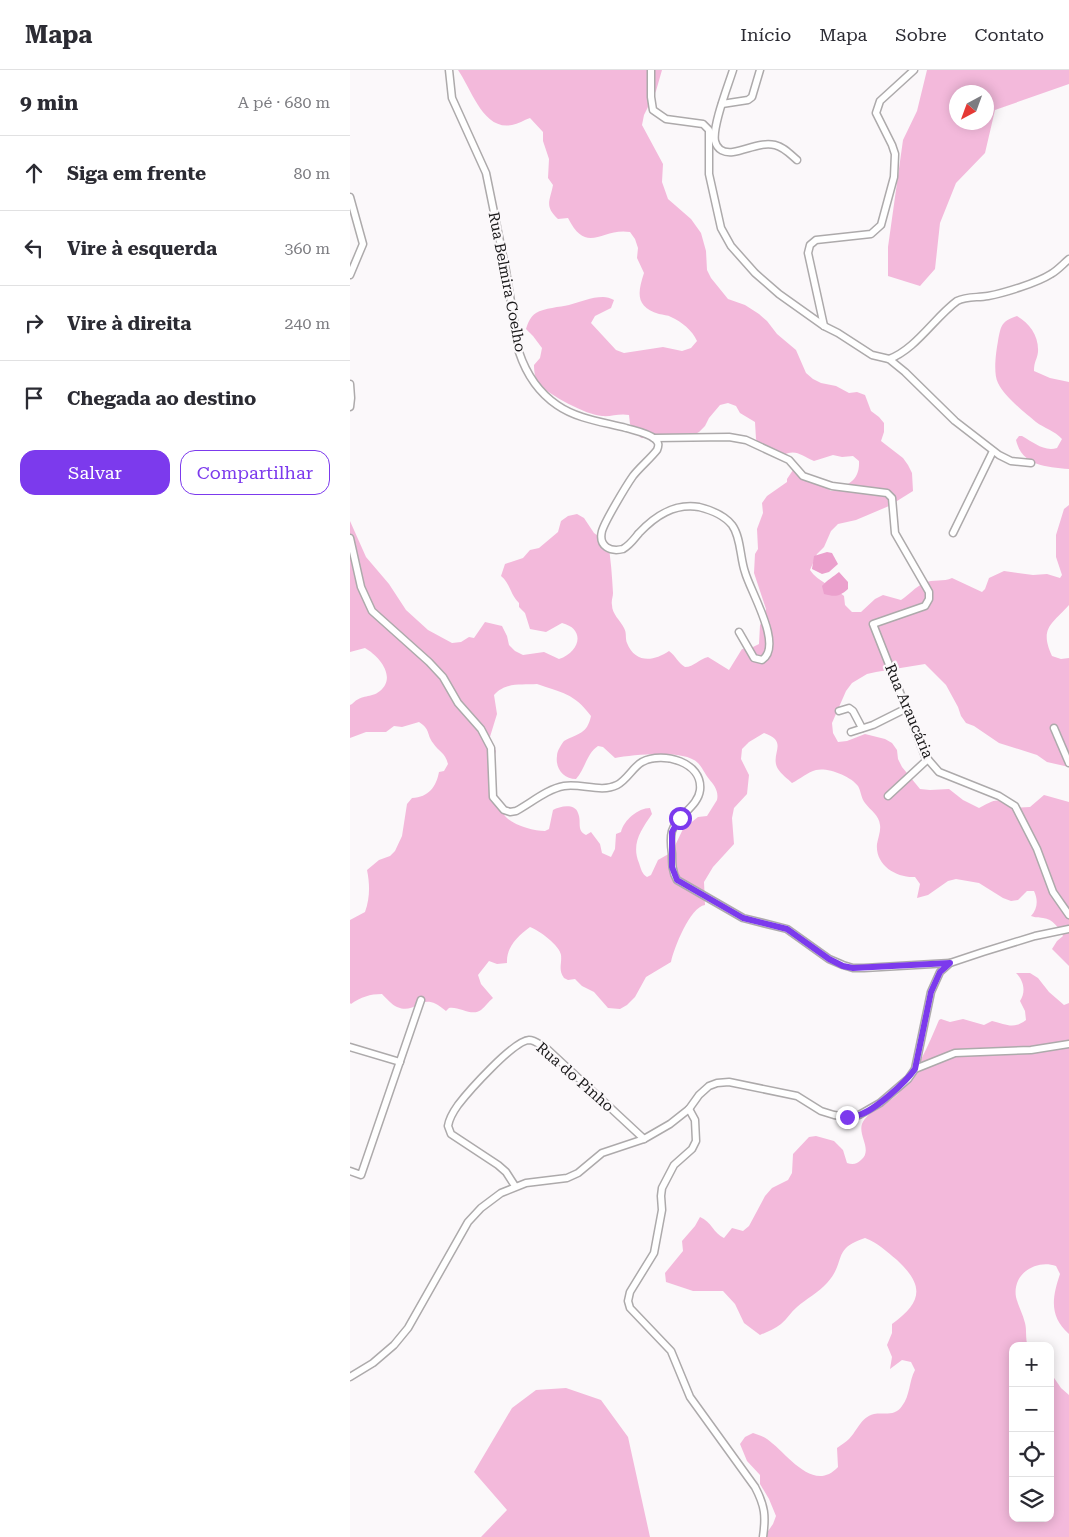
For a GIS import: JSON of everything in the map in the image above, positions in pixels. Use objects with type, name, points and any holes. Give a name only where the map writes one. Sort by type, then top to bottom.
[{"type":"street","name":"Rua Belmira Coelho","points":[[448,70],[452,98],[486,173],[506,271],[519,352],[524,364],[538,389],[556,405],[574,415],[642,432],[654,438]]},
{"type":"street","points":[[651,70],[651,97],[654,110],[666,119],[699,123],[706,126],[708,130],[709,174],[714,200],[721,228],[731,246],[779,294],[824,326],[867,352],[881,358],[889,359],[896,357],[964,297],[978,298],[994,295],[1032,283],[1050,275],[1069,259]]},
{"type":"street","points":[[733,70],[718,116],[715,141],[719,149],[724,152],[733,152],[767,144],[787,150],[797,160]]},
{"type":"street","points":[[722,104],[748,100],[752,97],[760,70]]},
{"type":"street","points":[[824,326],[813,281],[808,249],[812,242],[816,240],[864,236],[878,230],[894,176],[895,154],[876,114],[877,106],[914,70]]},
{"type":"street","points":[[706,126],[718,116]]},
{"type":"street","points":[[350,275],[364,244],[351,202]]},
{"type":"street","points":[[889,359],[955,420],[993,451],[1011,461],[1031,463]]},
{"type":"street","points":[[350,384],[350,408]]},
{"type":"street","name":"Rua Araucária","points":[[654,438],[729,437],[746,440],[789,460],[803,476],[832,486],[887,493],[892,498],[895,533],[930,592],[929,599],[926,606],[873,624],[928,759],[939,772],[999,796],[1015,806],[1037,849],[1053,892],[1069,915]]},
{"type":"street","points":[[654,438],[658,441],[657,450],[634,475],[605,524],[602,531],[604,546],[611,550],[623,550],[658,516],[669,510],[699,508],[713,511],[724,517],[733,526],[745,575],[768,632],[770,650],[767,657],[762,660],[754,658],[739,632]]},
{"type":"street","points":[[953,533],[993,451]]},
{"type":"street","points":[[350,538],[361,587],[372,611],[443,677],[458,703],[481,729],[491,748],[493,797],[504,810],[516,811],[562,786],[572,785],[601,788],[616,785],[642,762],[654,758],[669,758],[686,764],[695,772],[700,789],[695,801],[680,818],[672,832],[672,867],[677,880],[743,918],[787,929],[829,959],[843,966],[864,968],[950,963],[1035,936],[1069,929]]},
{"type":"street","points":[[839,711],[849,708],[853,711],[862,728]]},
{"type":"street","points":[[851,732],[873,725],[907,708]]},
{"type":"street","points":[[1054,728],[1069,763]]},
{"type":"street","points":[[888,796],[928,759]]},
{"type":"street","points":[[350,1377],[378,1359],[394,1345],[408,1328],[468,1222],[494,1197],[515,1186],[567,1178],[578,1173],[602,1153],[644,1139],[670,1124],[689,1109],[699,1095],[709,1086],[717,1083],[730,1082],[797,1096],[821,1111],[847,1117],[859,1115],[880,1103],[908,1079],[915,1069],[931,992],[940,972],[950,963]]},
{"type":"street","points":[[350,1171],[361,1175],[422,1000]]},
{"type":"street","name":"Rua do Pinho","points":[[515,1186],[506,1172],[451,1134],[448,1126],[453,1113],[461,1102],[495,1065],[521,1042],[535,1041],[546,1048],[644,1139]]},
{"type":"street","points":[[915,1069],[955,1053],[1031,1050],[1069,1044]]},
{"type":"street","points":[[350,1047],[400,1062]]},
{"type":"street","points":[[689,1109],[696,1120],[696,1140],[692,1150],[674,1165],[662,1188],[662,1210],[654,1253],[630,1292],[628,1302],[630,1308],[671,1351],[690,1397],[755,1487],[762,1500],[765,1512],[763,1537]]},
{"type":"shaded area","points":[[458,70],[662,70],[656,91],[644,115],[642,125],[663,164],[662,182],[668,199],[691,219],[701,233],[706,251],[707,270],[711,278],[728,299],[745,305],[767,321],[777,334],[796,350],[806,373],[813,379],[836,386],[849,393],[857,392],[865,395],[871,411],[884,423],[881,441],[903,458],[912,473],[913,491],[889,506],[856,520],[838,524],[831,531],[824,547],[817,554],[810,570],[817,578],[844,596],[845,605],[852,612],[861,612],[875,599],[883,595],[901,600],[924,583],[931,581],[952,578],[982,592],[989,578],[1004,571],[1033,575],[1047,574],[1060,578],[1062,575],[1056,557],[1056,535],[1064,509],[1069,505],[1069,605],[1049,627],[1047,639],[1052,656],[1061,659],[1069,658],[1069,767],[1047,762],[1037,755],[999,743],[974,726],[966,723],[946,685],[925,664],[867,674],[852,683],[846,691],[832,723],[833,733],[838,742],[847,741],[865,734],[885,739],[892,743],[897,750],[898,759],[902,767],[920,789],[949,789],[963,800],[979,808],[996,800],[1012,808],[1030,807],[1044,795],[1069,802],[1069,966],[1052,949],[1063,936],[1058,927],[1047,919],[1031,916],[1037,904],[1034,891],[1027,891],[1018,900],[1011,901],[979,883],[956,879],[948,881],[928,895],[917,898],[920,884],[915,877],[894,873],[879,858],[877,844],[880,830],[879,822],[864,801],[855,782],[839,773],[821,769],[810,772],[792,783],[779,771],[776,764],[776,740],[764,733],[749,742],[742,749],[741,759],[749,775],[747,794],[734,808],[732,818],[734,844],[713,867],[704,882],[705,905],[699,907],[688,920],[675,947],[671,962],[646,977],[635,997],[627,1005],[620,1009],[608,1008],[594,992],[582,986],[575,979],[568,980],[564,978],[561,970],[560,951],[538,931],[530,927],[517,938],[511,947],[508,952],[507,963],[497,964],[489,961],[478,975],[481,984],[493,998],[477,1012],[453,1008],[449,1008],[446,1011],[430,1002],[404,1009],[395,1006],[382,994],[366,996],[350,1003],[350,920],[365,912],[369,891],[367,870],[379,860],[390,856],[395,851],[402,836],[407,804],[412,798],[423,796],[431,790],[434,787],[439,772],[444,771],[448,764],[444,754],[435,746],[427,730],[419,722],[402,727],[394,726],[386,732],[366,732],[350,738],[350,705],[360,698],[380,691],[387,680],[384,667],[376,656],[365,648],[350,652],[350,521],[366,557],[389,584],[406,610],[428,630],[452,643],[461,642],[469,637],[474,638],[485,622],[502,626],[509,645],[523,655],[544,652],[559,659],[566,656],[576,646],[577,635],[575,630],[562,623],[546,632],[530,629],[525,613],[519,607],[519,603],[501,576],[505,564],[523,558],[530,550],[539,548],[558,532],[561,521],[568,516],[577,514],[584,518],[594,533],[608,543],[613,593],[612,608],[625,630],[630,650],[645,659],[663,655],[669,651],[685,667],[708,657],[729,670],[742,649],[751,648],[759,644],[760,625],[766,609],[754,573],[755,554],[758,549],[757,529],[763,513],[762,503],[767,496],[787,482],[793,470],[802,470],[831,491],[843,487],[852,481],[859,468],[859,461],[853,456],[842,457],[833,455],[814,461],[798,453],[794,452],[781,456],[759,447],[756,439],[755,422],[740,413],[736,406],[728,403],[720,405],[699,432],[684,440],[641,438],[630,424],[629,415],[595,415],[559,399],[539,384],[535,375],[534,365],[540,358],[542,348],[526,329],[532,316],[543,310],[594,298],[606,297],[614,300],[611,308],[595,316],[591,323],[616,350],[624,353],[663,347],[682,351],[691,348],[697,341],[679,321],[651,311],[642,303],[640,287],[644,273],[637,258],[638,248],[635,239],[630,232],[611,233],[589,238],[582,236],[568,218],[558,219],[551,210],[549,203],[553,185],[548,178],[549,159],[543,141],[543,132],[530,118],[512,125],[502,125],[493,121],[479,106]],"holes":[[[537,684],[573,698],[591,716],[585,730],[564,741],[558,750],[557,765],[564,775],[576,779],[591,753],[598,746],[603,747],[615,758],[671,754],[691,759],[698,763],[717,791],[717,800],[707,816],[698,817],[683,829],[672,852],[658,860],[651,875],[647,877],[643,873],[636,850],[638,837],[652,814],[650,808],[641,810],[632,816],[625,823],[621,832],[616,834],[615,849],[611,857],[602,853],[600,844],[591,832],[586,835],[581,831],[579,816],[574,808],[559,807],[553,810],[549,829],[545,831],[523,827],[508,819],[501,810],[494,784],[493,766],[496,751],[489,740],[497,714],[494,695],[508,686]]]},
{"type":"shaded area","points":[[927,70],[1069,70],[1069,84],[995,110],[994,114],[994,85],[949,85],[949,130],[990,130],[985,153],[956,183],[940,223],[935,269],[920,286],[888,276],[888,247],[903,140],[917,111]]},
{"type":"shaded area","points":[[1017,316],[1030,327],[1037,341],[1038,352],[1034,371],[1050,378],[1069,382],[1069,469],[1036,464],[1029,460],[1019,449],[1016,440],[1019,436],[1048,449],[1057,448],[1062,439],[1036,422],[1021,409],[1005,393],[996,379],[996,357],[1001,328],[1005,322]]},
{"type":"shaded area","points":[[827,552],[832,553],[838,564],[829,572],[822,574],[812,569],[814,556]]},
{"type":"shaded area","points":[[839,572],[848,582],[848,589],[837,596],[824,594],[822,586]]},
{"type":"shaded area","points":[[1016,973],[1030,973],[1038,978],[1049,992],[1064,1005],[1069,1003],[1069,1334],[1055,1313],[1055,1291],[1060,1274],[1056,1266],[1048,1264],[1027,1270],[1018,1281],[1016,1297],[1025,1323],[1027,1342],[1009,1342],[1009,1522],[1054,1522],[1054,1378],[1069,1395],[1069,1537],[764,1537],[776,1516],[760,1484],[760,1475],[747,1461],[740,1444],[745,1437],[753,1433],[767,1439],[810,1474],[819,1476],[829,1474],[838,1467],[837,1448],[849,1439],[865,1418],[874,1414],[896,1412],[907,1398],[915,1370],[911,1362],[902,1360],[890,1369],[892,1357],[887,1345],[892,1333],[892,1324],[902,1316],[914,1301],[916,1286],[906,1269],[897,1260],[878,1245],[865,1238],[854,1242],[843,1251],[837,1268],[824,1286],[797,1307],[781,1324],[760,1335],[744,1323],[735,1304],[723,1291],[693,1291],[666,1282],[665,1273],[683,1251],[682,1241],[700,1217],[707,1221],[724,1238],[732,1228],[743,1231],[749,1226],[765,1196],[772,1188],[788,1180],[792,1173],[793,1154],[809,1137],[816,1136],[834,1141],[843,1150],[847,1163],[855,1164],[861,1160],[866,1152],[861,1129],[862,1124],[873,1111],[894,1098],[905,1086],[922,1058],[939,1020],[950,1022],[963,1019],[984,1025],[992,1021],[1013,1026],[1021,1023],[1026,1020],[1025,1011],[1020,1001],[1023,994],[1021,979]]},
{"type":"shaded area","points":[[566,1388],[601,1400],[628,1437],[650,1537],[481,1537],[507,1510],[474,1472],[512,1408],[536,1390]]},
{"type":"route","points":[[680,818],[672,832],[671,845],[672,867],[677,880],[743,918],[787,929],[829,959],[843,966],[864,968],[950,963],[940,972],[931,992],[922,1043],[915,1069],[908,1079],[880,1103],[859,1115],[847,1117]]}]
